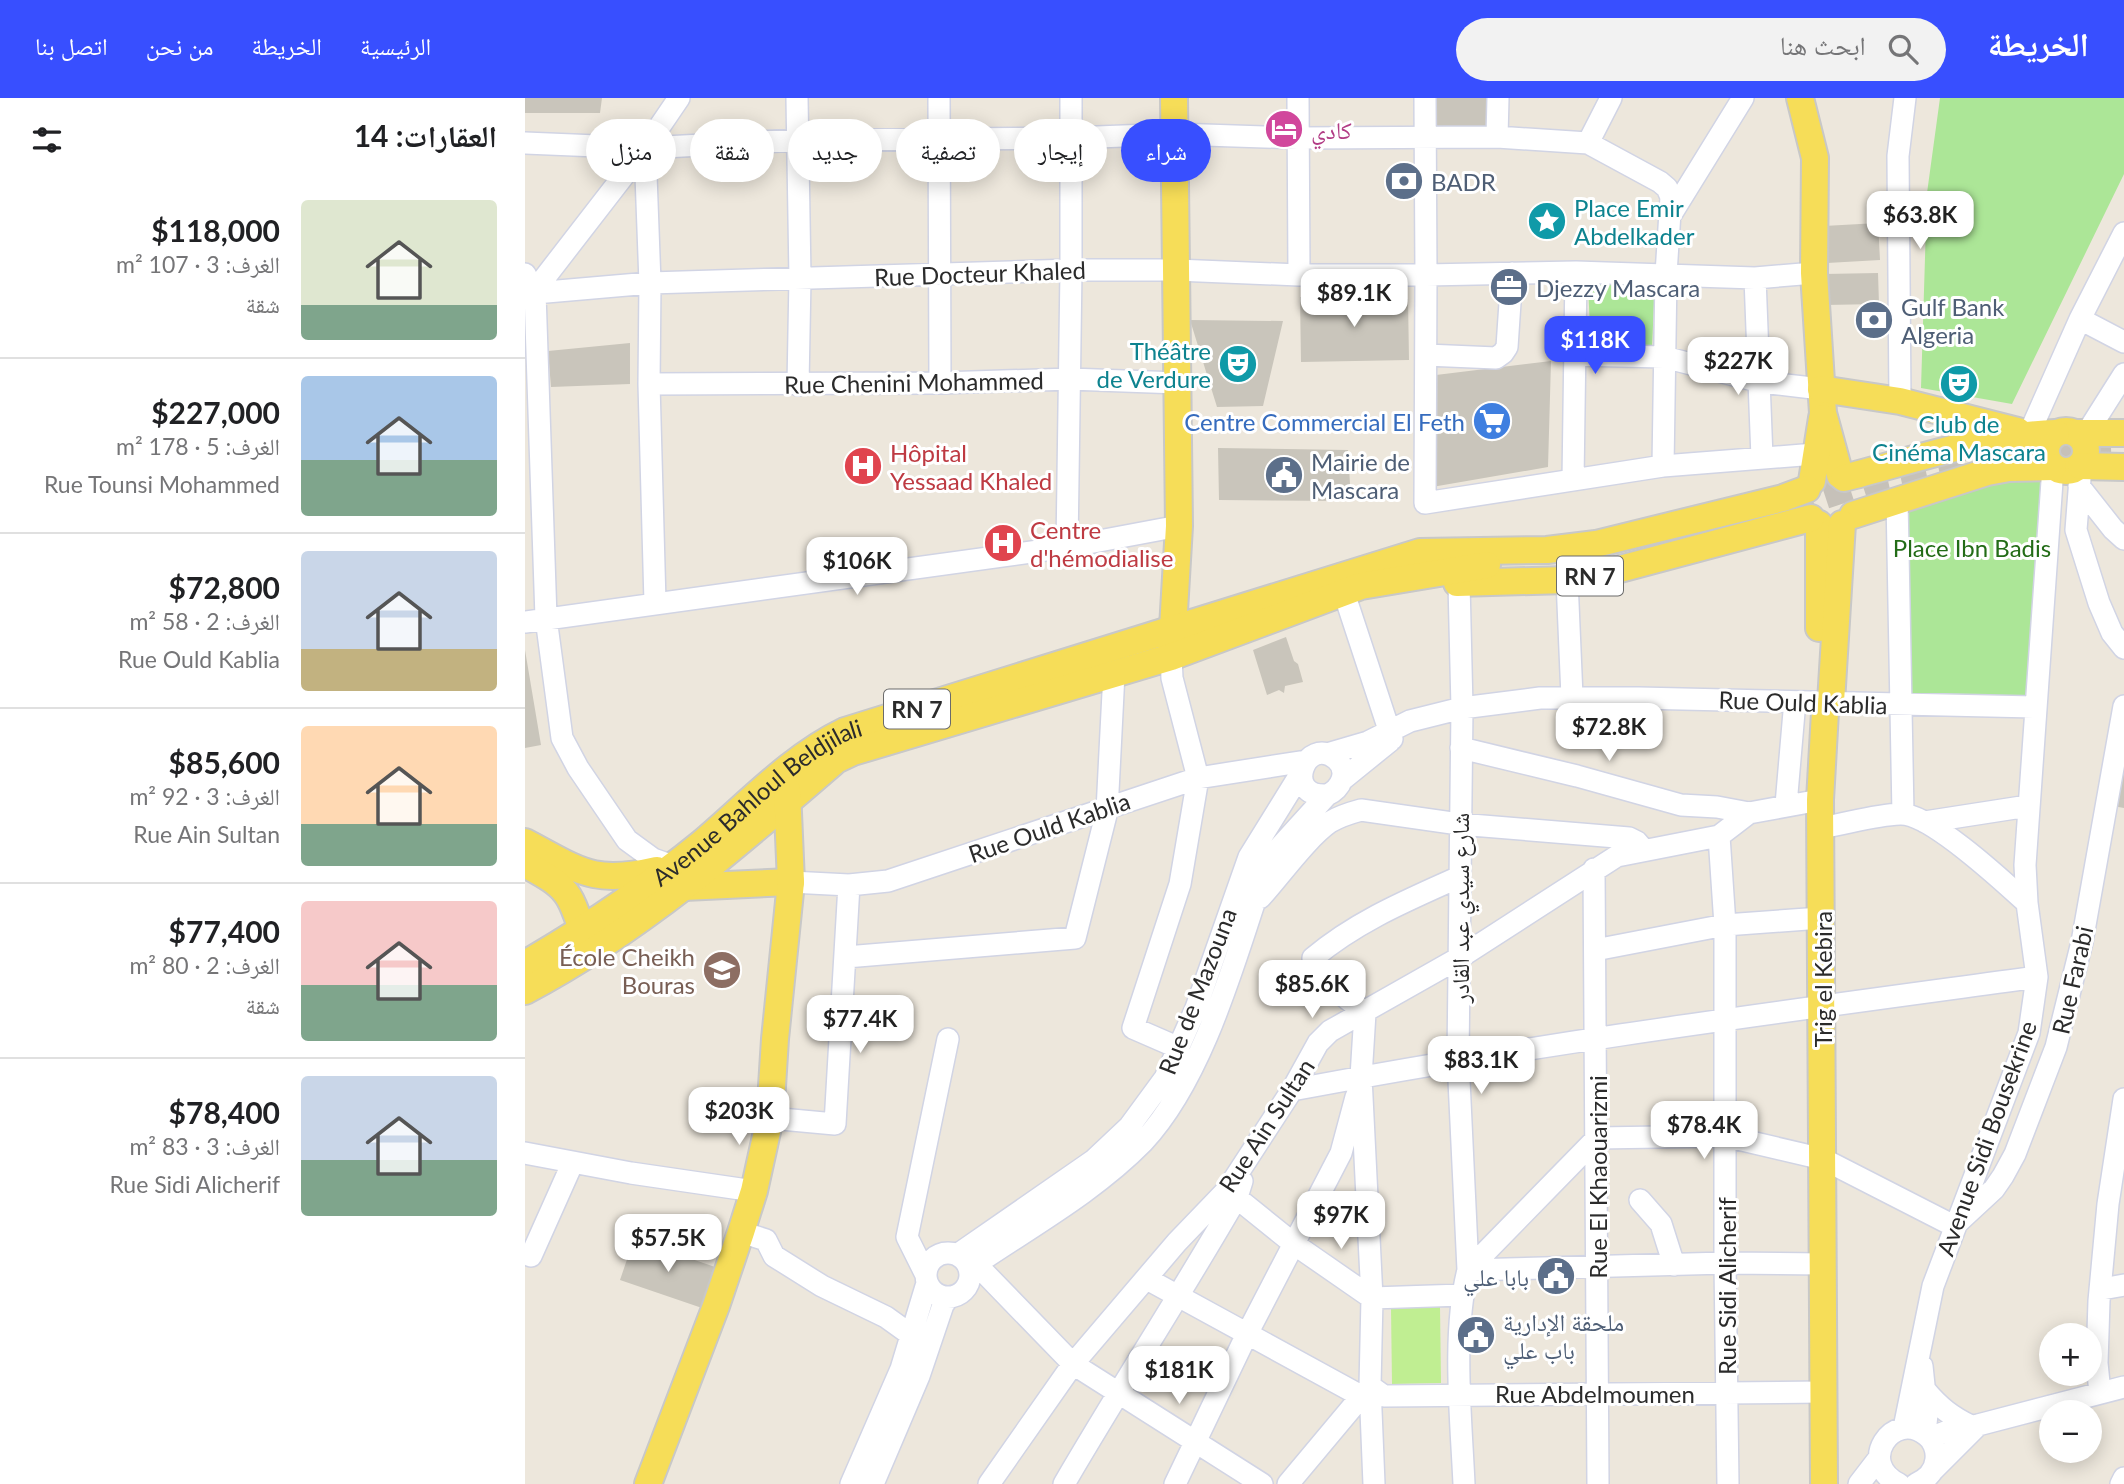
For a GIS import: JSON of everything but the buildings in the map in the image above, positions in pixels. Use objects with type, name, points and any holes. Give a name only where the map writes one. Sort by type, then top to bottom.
[{"type":"main road","points":[[1174,98],[1175,119]]},
{"type":"main road","points":[[1800,98],[1815,158],[1814,273],[1822,401],[1815,454],[1804,504],[1817,519],[1825,705]]},
{"type":"main road","points":[[1171,657],[1179,526],[1175,182]]},
{"type":"main road","points":[[1822,401],[1900,401],[2029,434]]},
{"type":"main road","points":[[1817,519],[1856,507],[1856,490],[1842,476],[1822,401]]},
{"type":"main road","points":[[1809,485],[1825,474],[1842,476],[1993,439],[2029,434],[2073,433],[2121,449]]},
{"type":"main road","points":[[2080,476],[2086,449],[2084,442],[2073,433],[2051,437],[2045,449],[2053,467],[2080,476],[2121,449]]},
{"type":"main road","name":"RN 7","points":[[1817,519],[1987,472],[2009,468],[2053,467]]},
{"type":"main road","name":"Avenue Bahloul Beldjilali","points":[[525,964],[591,937],[789,801],[836,760],[853,752],[1171,657],[1358,582],[1420,552],[1548,550],[1596,544],[1783,498],[1809,485]]},
{"type":"main road","points":[[1817,519],[1825,705]]},
{"type":"main road","name":"Avenue Bahloul Beldjilali","points":[[1358,582],[1567,580],[1605,573],[1817,519]]},
{"type":"main road","name":"Avenue Bahloul Beldjilali","points":[[678,876],[784,772],[829,739],[845,731],[1174,629],[1358,582],[1495,564],[1583,563],[1817,519]]},
{"type":"main road","name":"Trig el Kebira","points":[[1824,1484],[1820,800],[1825,705]]},
{"type":"main road","points":[[648,1484],[716,1306],[741,1232],[754,1191],[770,1118],[791,882],[789,801],[784,772]]},
{"type":"main road","points":[[525,842],[595,876],[678,876],[791,882]]},
{"type":"main road","points":[[525,864],[567,893],[591,937]]},
{"type":"main road","name":"Avenue Bahloul Beldjilali","points":[[525,990],[565,970],[591,937]]},
{"type":"street","points":[[665,119],[679,98]]},
{"type":"street","points":[[797,98],[798,119]]},
{"type":"street","points":[[939,98],[939,119]]},
{"type":"street","points":[[1070,98],[1071,119]]},
{"type":"street","points":[[1299,98],[1299,275]]},
{"type":"street","points":[[1425,98],[1425,503],[1663,466],[1815,454]]},
{"type":"street","points":[[1497,98],[1497,137]]},
{"type":"street","points":[[1588,143],[1611,98]]},
{"type":"street","points":[[1672,213],[1743,98]]},
{"type":"street","points":[[1900,401],[1898,156],[1906,98]]},
{"type":"street","points":[[1211,135],[1298,138],[1497,137],[1588,143],[1660,182],[1671,197],[1672,213],[1666,274],[1663,466]]},
{"type":"street","points":[[676,146],[788,141]]},
{"type":"street","points":[[525,143],[586,146]]},
{"type":"street","points":[[617,182],[528,290],[535,620],[562,738],[578,768],[627,840],[678,876]]},
{"type":"street","points":[[646,182],[655,603]]},
{"type":"street","points":[[799,182],[799,385]]},
{"type":"street","points":[[939,182],[940,383]]},
{"type":"street","points":[[1067,547],[1071,182]]},
{"type":"street","points":[[2029,434],[2080,319],[2118,259],[2124,233]]},
{"type":"street","name":"Rue Docteur Khaled","points":[[528,290],[650,283],[1071,270],[1176,270],[1299,275],[1576,272],[1755,278],[1814,273]]},
{"type":"street","points":[[1573,480],[1576,272]]},
{"type":"street","points":[[1426,355],[1496,358],[1503,353],[1507,347],[1512,273]]},
{"type":"street","points":[[1755,278],[1762,458]]},
{"type":"street","points":[[2080,319],[2124,342]]},
{"type":"street","points":[[1574,355],[1664,356],[1822,401]]},
{"type":"street","points":[[2073,433],[2124,374]]},
{"type":"street","name":"Rue Chenini Mohammed","points":[[649,384],[799,385],[1070,379],[1178,383]]},
{"type":"street","name":"Avenue Sidi Bousekrine","points":[[1904,1428],[1933,1286],[2029,1033],[2037,977],[2025,865],[2053,467]]},
{"type":"street","points":[[2076,530],[2080,476]]},
{"type":"street","points":[[2080,476],[2113,529],[2124,539]]},
{"type":"street","points":[[1897,499],[1903,814]]},
{"type":"street","points":[[2051,499],[2076,530],[2099,603],[2112,633],[2124,648]]},
{"type":"street","points":[[535,620],[1067,547],[1179,526]]},
{"type":"street","points":[[2048,558],[2062,537],[2076,530]]},
{"type":"street","points":[[1567,580],[1572,697]]},
{"type":"street","points":[[1358,582],[1391,735]]},
{"type":"street","name":"شارع سيدي عبد القادر","points":[[1459,583],[1462,714],[1458,1059],[1468,1270],[1462,1295],[1460,1394],[1464,1484]]},
{"type":"street","points":[[1171,657],[1172,678],[1198,778],[1179,884],[1133,1028],[1179,1048]]},
{"type":"street","points":[[846,957],[1075,939],[1107,807],[1114,673]]},
{"type":"street","name":"Rue Ould Kablia","points":[[1343,779],[1410,721],[1462,714],[1540,698],[2035,713]]},
{"type":"street","name":"Rue Ould Kablia","points":[[1462,714],[1562,709],[1794,712],[1825,705]]},
{"type":"street","name":"Rue Farabi","points":[[1954,1226],[1994,1189],[2015,1154],[2056,1047],[2082,942],[2124,706]]},
{"type":"street","points":[[1786,806],[1794,712]]},
{"type":"street","name":"Rue Ould Kablia","points":[[1327,754],[1391,735]]},
{"type":"street","points":[[1461,748],[1681,804],[1749,813]]},
{"type":"street","points":[[1316,754],[1327,754],[1340,764],[1343,779],[1337,789],[1327,795],[1321,795],[1304,785],[1304,767],[1316,754]]},
{"type":"street","name":"Rue Ould Kablia","points":[[791,882],[849,885],[888,881],[1198,778],[1304,767]]},
{"type":"street","name":"Rue de Mazouna","points":[[968,1264],[1094,1160],[1129,1127],[1165,1078],[1196,1008],[1249,857],[1304,767]]},
{"type":"street","name":"Rue de Mazouna","points":[[968,1264],[1106,1176],[1144,1140],[1182,1088],[1214,1016],[1266,867],[1327,795]]},
{"type":"street","name":"Rue Ain Sultan","points":[[989,1484],[1073,1364],[1177,1242],[1232,1194],[1251,1152],[1292,1090],[1318,1043],[1330,1031],[1459,958],[1617,856],[1719,836],[1749,813],[1820,800]]},
{"type":"street","points":[[1925,822],[2028,806]]},
{"type":"street","points":[[1252,908],[1318,833],[1345,814],[1361,810],[1459,824],[1629,838],[1643,849]]},
{"type":"street","points":[[1821,828],[1903,814],[1925,822],[1992,870],[2027,903]]},
{"type":"street","name":"Rue Sidi Alicherif","points":[[1719,836],[1725,925],[1728,1484]]},
{"type":"street","points":[[1992,870],[2025,865]]},
{"type":"street","name":"Rue El Khaouarizmi","points":[[1594,869],[1598,1484]]},
{"type":"street","points":[[1374,1484],[1372,1298],[1361,1077],[1365,1013],[1319,972],[1313,964],[1313,958],[1382,912],[1459,877]]},
{"type":"street","points":[[770,1118],[835,1124],[849,885]]},
{"type":"street","points":[[1595,950],[1725,925],[1821,918]]},
{"type":"street","points":[[1292,1090],[1596,1037],[2037,977]]},
{"type":"street","points":[[948,1039],[907,1237],[935,1293],[948,1298],[965,1290],[970,1278],[968,1264]]},
{"type":"street","points":[[1175,1484],[1247,1334],[1341,1153],[1361,1077]]},
{"type":"street","points":[[2100,1393],[2099,1301],[2108,1204],[2124,1099]]},
{"type":"street","points":[[1468,1270],[1597,1138],[1725,1136],[1823,1159],[1954,1226]]},
{"type":"street","points":[[525,1153],[631,1174],[754,1191]]},
{"type":"street","points":[[531,1256],[573,1162]]},
{"type":"street","points":[[1972,1182],[1994,1189]]},
{"type":"street","points":[[1064,1484],[1117,1392],[1179,1298],[1232,1194],[1294,1244],[1372,1298],[1462,1295]]},
{"type":"street","points":[[1640,1200],[1661,1224],[1674,1265]]},
{"type":"street","points":[[741,1232],[767,1240],[774,1256],[822,1286],[886,1317],[911,1335]]},
{"type":"street","points":[[907,1237],[936,1243]]},
{"type":"street","points":[[851,1484],[901,1369],[927,1268],[936,1256],[942,1254],[968,1264],[1073,1364],[1262,1484]]},
{"type":"street","points":[[1468,1270],[1823,1264]]},
{"type":"street","points":[[1147,1279],[1247,1334],[1371,1394]]},
{"type":"street","points":[[2102,1289],[2124,1285]]},
{"type":"street","points":[[873,1484],[919,1376],[943,1305],[948,1298]]},
{"type":"street","points":[[1919,1351],[1925,1390],[1927,1436],[1936,1454],[1926,1478]]},
{"type":"street","points":[[1859,1484],[1879,1458],[1883,1442],[1895,1431],[1904,1428],[1918,1430],[1927,1436],[2124,1387]]},
{"type":"street","points":[[1925,1390],[1954,1418],[1974,1426]]},
{"type":"street","name":"Rue Abdelmoumen","points":[[1371,1394],[1823,1392]]},
{"type":"street","points":[[1288,1484],[1371,1394]]},
{"type":"street","points":[[1926,1478],[1974,1426]]},
{"type":"street","points":[[1879,1458],[1885,1474],[1897,1484]]},
{"type":"street","points":[[2120,1484],[2124,1478]]},
{"type":"green space","points":[[1940,98],[2124,98],[2124,174],[2012,404],[1921,388],[1927,193]]},
{"type":"green space","points":[[1655,282],[1652,347],[1591,348],[1588,286]]},
{"type":"green space","name":"Place Ibn Badis","points":[[2044,472],[2027,698],[1909,694],[1905,499]]},
{"type":"green space","points":[[1440,1307],[1441,1383],[1392,1384],[1391,1308]]},
{"type":"tunnel","points":[[1788,508],[1864,483],[2000,453],[2111,448]]},
{"type":"place","name":"كادي","points":[[1284,129]]},
{"type":"place","name":"BADR","points":[[1404,181]]},
{"type":"place","name":"Place Emir Abdelkader","points":[[1547,221]]},
{"type":"place","name":"Djezzy Mascara","points":[[1509,287]]},
{"type":"place","name":"Gulf Bank Algeria","points":[[1874,320]]},
{"type":"place","name":"Théâtre de Verdure","points":[[1238,364]]},
{"type":"place","name":"Club de Cinéma Mascara","points":[[1959,384]]},
{"type":"place","name":"Centre Commercial El Feth","points":[[1492,421]]},
{"type":"place","name":"Hôpital Yessaad Khaled","points":[[863,466]]},
{"type":"place","name":"Mairie de Mascara","points":[[1284,475]]},
{"type":"place","name":"Centre d'hémodialise","points":[[1003,543]]},
{"type":"place","name":"École Cheikh Bouras","points":[[722,970]]},
{"type":"place","name":"بابا علي","points":[[1556,1276]]},
{"type":"place","name":"ملحقة الإدارية باب علي","points":[[1476,1335]]}]
